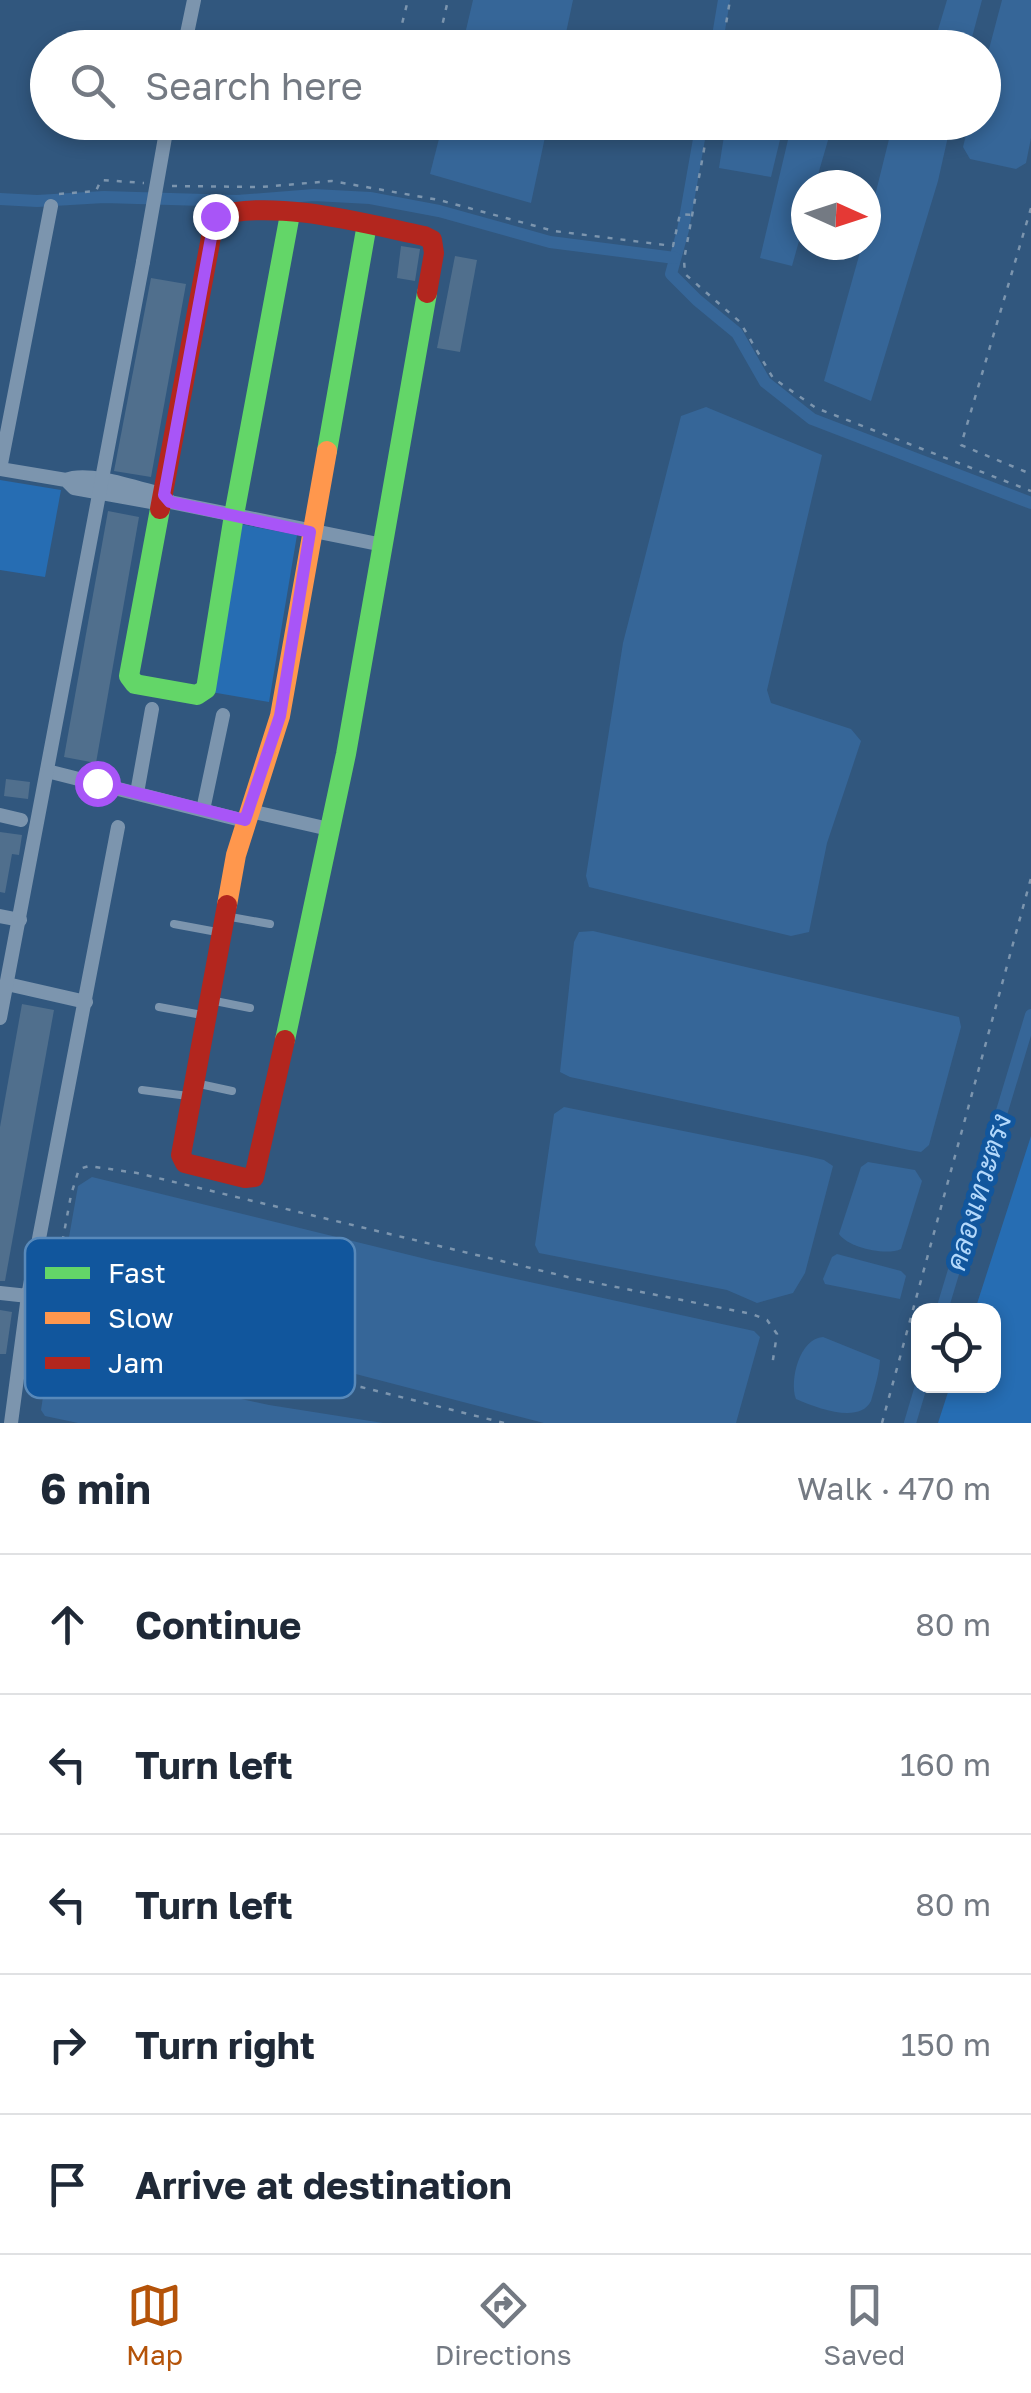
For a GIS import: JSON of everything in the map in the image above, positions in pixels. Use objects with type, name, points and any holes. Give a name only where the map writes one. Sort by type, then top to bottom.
[{"type":"street","points":[[188,30],[194,0]]},
{"type":"street","points":[[0,1018],[164,140]]},
{"type":"street","points":[[50,201],[0,469],[66,480],[76,476],[100,486],[383,545]]},
{"type":"street","points":[[290,214],[206,689],[197,694],[135,684],[128,676],[166,500],[215,216],[226,210],[290,214],[367,224],[424,236],[432,240],[434,253],[346,754],[257,1172],[254,1177],[230,1174],[182,1160],[223,924],[247,816],[280,716],[367,224]]},
{"type":"street","points":[[138,793],[152,709]]},
{"type":"street","points":[[203,810],[222,715]]},
{"type":"street","points":[[48,771],[203,810],[329,829]]},
{"type":"street","points":[[0,815],[21,820]]},
{"type":"street","points":[[39,1238],[118,827]]},
{"type":"street","points":[[0,916],[20,920]]},
{"type":"street","points":[[7,984],[86,1002]]},
{"type":"street","points":[[0,1292],[25,1296]]},
{"type":"street","points":[[11,1423],[25,1318]]},
{"type":"lane","points":[[174,924],[270,924]]},
{"type":"lane","points":[[159,1006],[250,1008]]},
{"type":"lane","points":[[142,1090],[232,1091]]},
{"type":"path","points":[[400,30],[408,0]]},
{"type":"path","points":[[442,30],[448,0]]},
{"type":"path","points":[[725,30],[730,0]]},
{"type":"path","points":[[705,140],[684,274],[740,322],[773,378],[816,408],[1031,491]]},
{"type":"path","points":[[50,201],[96,191],[101,180],[151,183]]},
{"type":"path","points":[[164,185],[261,187],[332,181],[439,200],[554,230],[673,246],[680,214],[692,216]]},
{"type":"path","points":[[1031,208],[961,446],[1031,474]]},
{"type":"path","points":[[882,1423],[1031,878]]},
{"type":"path","points":[[63,1238],[79,1169],[89,1166],[136,1173],[576,1279],[752,1314],[767,1320],[777,1334],[772,1366]]},
{"type":"path","points":[[355,1387],[504,1423]]},
{"type":"shaded area","points":[[473,0],[573,0],[567,30],[466,30]]},
{"type":"shaded area","points":[[947,0],[982,0],[974,30],[938,30]]},
{"type":"shaded area","points":[[1002,0],[1031,0],[1031,138],[1026,163],[1016,169],[970,159],[963,147],[965,140],[1001,140],[1001,30],[994,30]]},
{"type":"shaded area","points":[[439,140],[544,140],[531,203],[430,174]]},
{"type":"shaded area","points":[[723,140],[780,140],[771,177],[719,168]]},
{"type":"shaded area","points":[[788,140],[828,140],[819,170],[791,170],[792,266],[760,258]]},
{"type":"shaded area","points":[[889,140],[947,140],[871,401],[824,381],[858,260],[881,260],[881,171]]},
{"type":"shaded area","points":[[706,407],[822,455],[767,690],[771,703],[851,729],[861,741],[827,843],[809,932],[791,936],[589,887],[586,876],[623,643],[681,416]]},
{"type":"shaded area","points":[[0,480],[61,490],[45,577],[0,570]]},
{"type":"shaded area","points":[[240,524],[297,535],[269,702],[211,692]]},
{"type":"shaded area","points":[[593,931],[959,1017],[961,1027],[929,1145],[921,1152],[909,1150],[560,1072],[574,942],[579,932]]},
{"type":"shaded area","points":[[564,1107],[807,1156],[833,1166],[805,1273],[793,1293],[757,1303],[727,1290],[539,1253],[535,1245],[554,1114]]},
{"type":"shaded area","points":[[1031,1136],[1031,1423],[938,1423],[948,1393],[1001,1393],[1001,1303],[977,1303]]},
{"type":"shaded area","points":[[868,1162],[915,1170],[922,1181],[901,1249],[868,1249],[839,1234],[861,1167]]},
{"type":"shaded area","points":[[92,1177],[340,1238],[69,1238],[78,1186]]},
{"type":"shaded area","points":[[355,1242],[754,1331],[760,1337],[736,1423],[544,1423],[355,1374]]},
{"type":"shaded area","points":[[837,1254],[901,1271],[906,1276],[900,1299],[825,1284],[823,1279]]},
{"type":"shaded area","points":[[823,1337],[880,1360],[866,1408],[839,1412],[796,1399],[798,1361],[808,1344]]},
{"type":"shaded area","points":[[43,1398],[237,1398],[383,1423],[78,1423],[45,1416],[41,1410]]},
{"type":"building","points":[[401,246],[420,249],[415,281],[397,278]]},
{"type":"building","points":[[455,256],[477,260],[460,352],[437,348]]},
{"type":"building","points":[[151,278],[186,284],[151,477],[114,471]]},
{"type":"building","points":[[108,511],[139,517],[96,763],[64,757]]},
{"type":"building","points":[[6,779],[30,782],[28,799],[4,796]]},
{"type":"building","points":[[0,832],[22,835],[19,855],[12,854],[5,893],[0,892]]},
{"type":"building","points":[[22,1004],[54,1010],[5,1281],[0,1281],[0,1127]]},
{"type":"building","points":[[0,1310],[12,1312],[6,1354],[0,1354]]},
{"type":"waterway","points":[[719,30],[724,0]]},
{"type":"waterway","points":[[699,140],[671,274],[737,333],[765,382],[812,419],[1031,503]]},
{"type":"waterway","points":[[0,199],[237,201],[314,195],[370,198],[439,211],[550,242],[675,258]]},
{"type":"waterway","name":"คลองเทวะตรง","points":[[944,1303],[1031,1015]]},
{"type":"waterway","name":"คลองเทวะตรง","points":[[910,1423],[919,1393]]},
{"type":"traffic: fast","points":[[160,509],[129,676],[135,684],[197,695],[206,689],[290,214]]},
{"type":"traffic: fast","points":[[327,451],[367,224]]},
{"type":"traffic: fast","points":[[285,1040],[346,754],[427,293]]},
{"type":"traffic: slow","points":[[227,905],[236,855],[280,716],[327,451]]},
{"type":"traffic: jam","points":[[160,509],[215,216],[239,211],[292,211],[424,236],[432,240],[434,253],[427,293]]},
{"type":"traffic: jam","points":[[227,905],[181,1155],[185,1163],[254,1177],[285,1040]]},
{"type":"route","points":[[97,783],[245,820],[280,716],[310,532],[170,502],[164,495],[215,216]]}]
